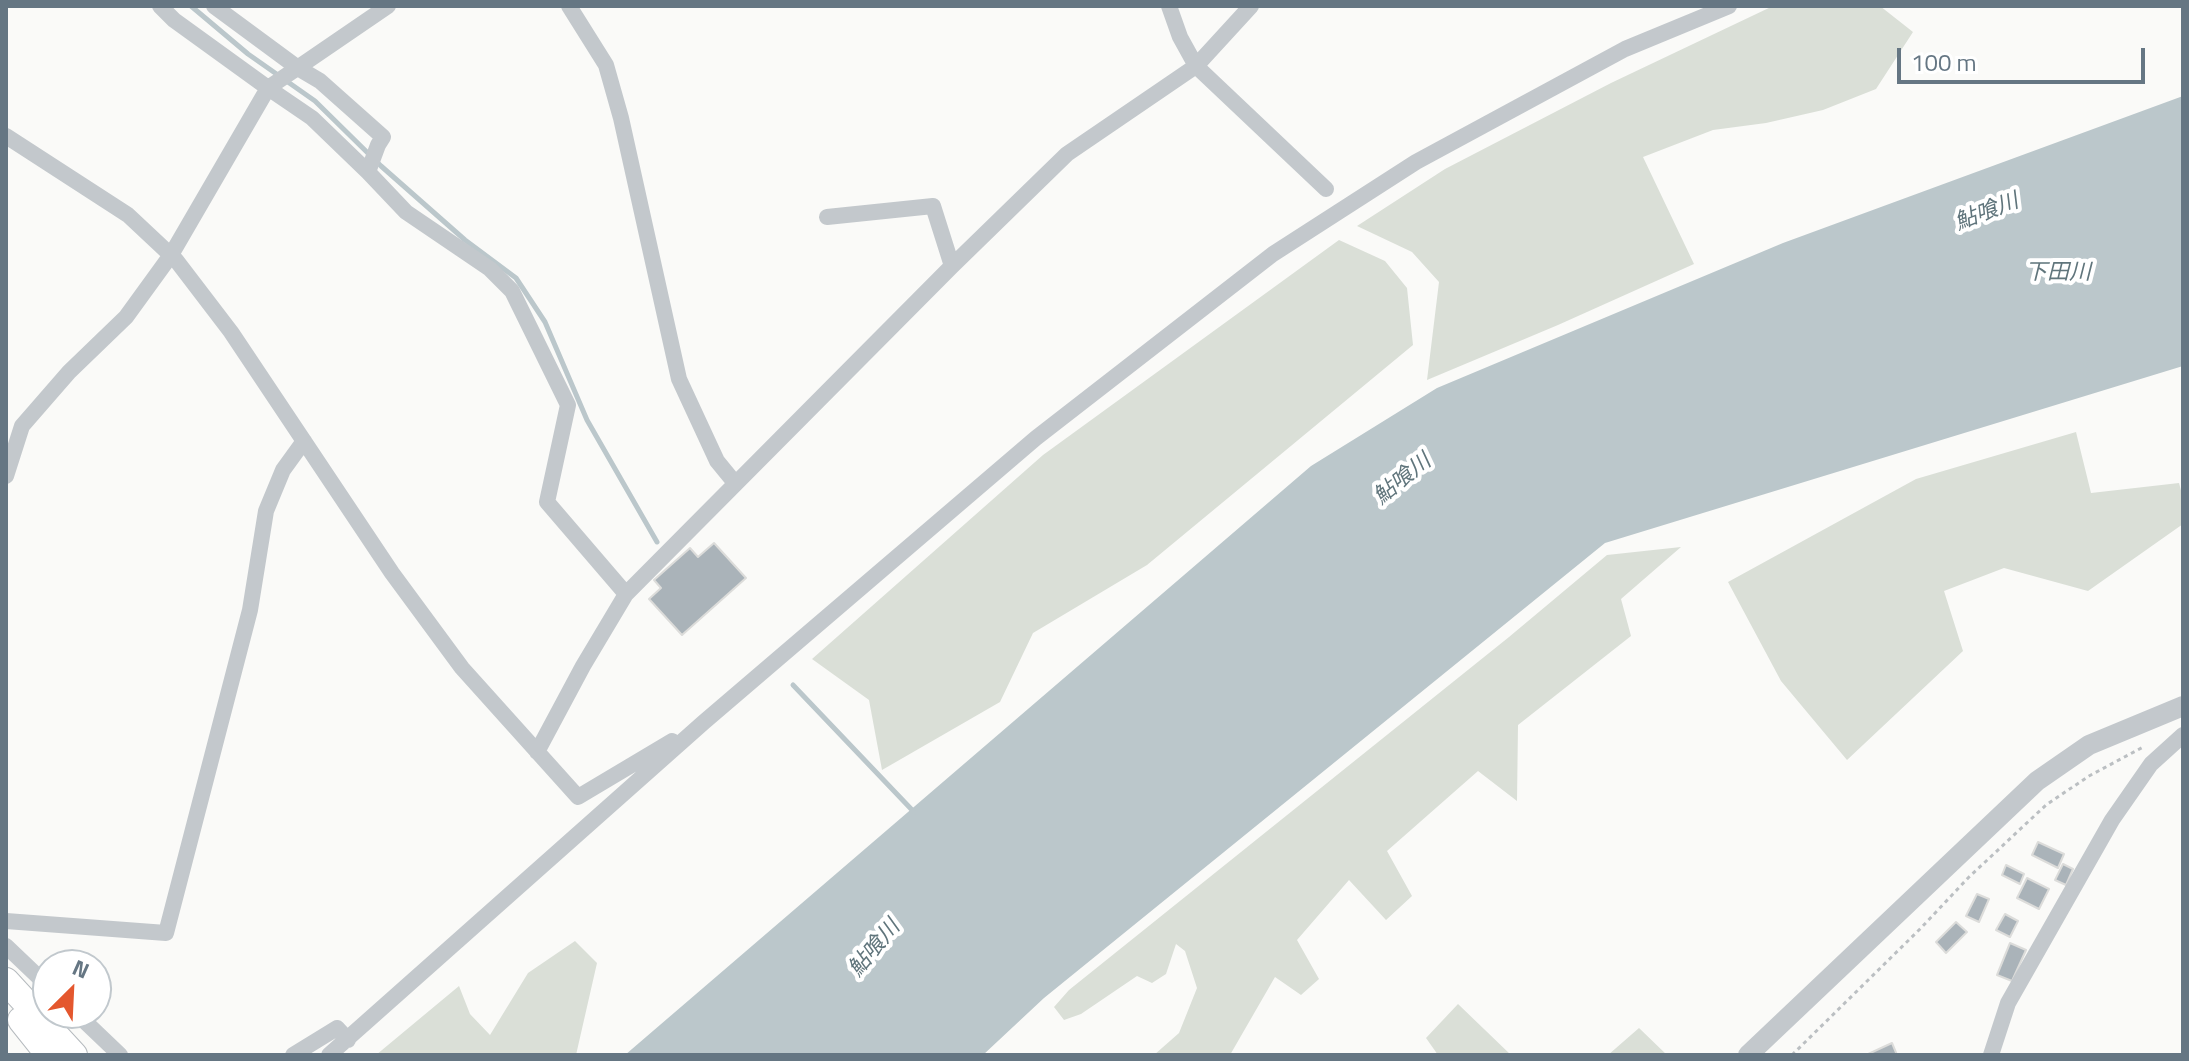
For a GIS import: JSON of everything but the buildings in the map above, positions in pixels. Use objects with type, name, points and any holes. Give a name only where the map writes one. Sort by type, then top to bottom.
[{"type":"main road","points":[[6,981],[74,1055]]},
{"type":"main road","points":[[6,1002],[49,1055]]},
{"type":"street","points":[[160,6],[174,20],[312,118],[369,169],[406,212],[490,269],[512,291],[568,405],[547,502],[626,594]]},
{"type":"street","points":[[214,6],[294,70],[320,81],[383,137],[369,169]]},
{"type":"street","points":[[6,476],[22,426],[69,372],[126,317],[171,255],[270,86],[388,6]]},
{"type":"street","points":[[569,6],[606,65],[679,379],[717,461],[735,483]]},
{"type":"street","points":[[1169,6],[1180,37],[1196,66],[1326,189]]},
{"type":"street","points":[[537,752],[626,594],[1067,154],[1196,66],[1251,6]]},
{"type":"street","points":[[329,1055],[704,722],[1036,438],[1273,254],[1416,162],[1625,49],[1729,6]]},
{"type":"street","points":[[6,136],[128,215],[171,255],[231,332],[392,573],[462,668],[578,797],[704,722]]},
{"type":"street","points":[[827,217],[933,206],[952,266]]},
{"type":"street","points":[[6,921],[166,933],[250,610],[266,511],[283,470],[304,441]]},
{"type":"street","points":[[1748,1055],[2037,781],[2089,745],[2183,706]]},
{"type":"street","points":[[1991,1055],[2008,1003],[2112,820],[2151,764],[2183,736]]},
{"type":"street","points":[[6,946],[32,971]]},
{"type":"street","points":[[293,1055],[337,1028],[348,1040]]},
{"type":"street","points":[[93,1029],[120,1055]]},
{"type":"path","points":[[1792,1055],[1968,878],[2046,805],[2089,776],[2143,746],[2157,742]]},
{"type":"shaded area","points":[[1773,6],[1880,6],[1913,32],[1876,89],[1823,110],[1766,123],[1713,130],[1643,157],[1694,264],[1427,380],[1439,282],[1412,252],[1357,226],[1445,169],[1611,83]]},
{"type":"shaded area","points":[[1339,240],[1385,261],[1407,288],[1413,345],[1147,565],[1033,633],[1000,702],[882,770],[869,700],[812,659],[1043,455]]},
{"type":"shaded area","points":[[2076,432],[2091,493],[2179,483],[2183,498],[2183,524],[2088,591],[2004,568],[1944,591],[1963,651],[1847,760],[1781,681],[1728,582],[1916,479]]},
{"type":"shaded area","points":[[1681,547],[1621,599],[1631,636],[1518,725],[1517,801],[1478,771],[1387,851],[1412,896],[1386,920],[1349,880],[1297,940],[1319,979],[1301,995],[1275,977],[1230,1055],[1154,1055],[1179,1033],[1197,988],[1185,951],[1176,944],[1166,974],[1152,983],[1137,976],[1081,1014],[1064,1020],[1054,1007],[1069,990],[1607,555]]},
{"type":"shaded area","points":[[575,941],[597,963],[576,1055],[376,1055],[459,986],[470,1014],[490,1035],[528,973]]},
{"type":"shaded area","points":[[1458,1004],[1511,1055],[1438,1055],[1426,1038]]},
{"type":"shaded area","points":[[1639,1028],[1667,1055],[1608,1055]]},
{"type":"water","name":"下田川","points":[[2183,96],[2183,366],[1605,543],[1044,998],[983,1055],[625,1055],[1311,466],[1437,388],[1783,243]]},
{"type":"waterway","points":[[191,6],[248,54],[315,101],[381,166],[465,240],[516,278],[545,322],[587,420],[657,542]]},
{"type":"waterway","points":[[793,685],[914,812]]},
{"type":"water label","name":"鮎喰川","points":[[1987,213]]},
{"type":"water label","name":"鮎喰川","points":[[1403,480]]},
{"type":"water label","name":"鮎喰川","points":[[875,949]]}]
